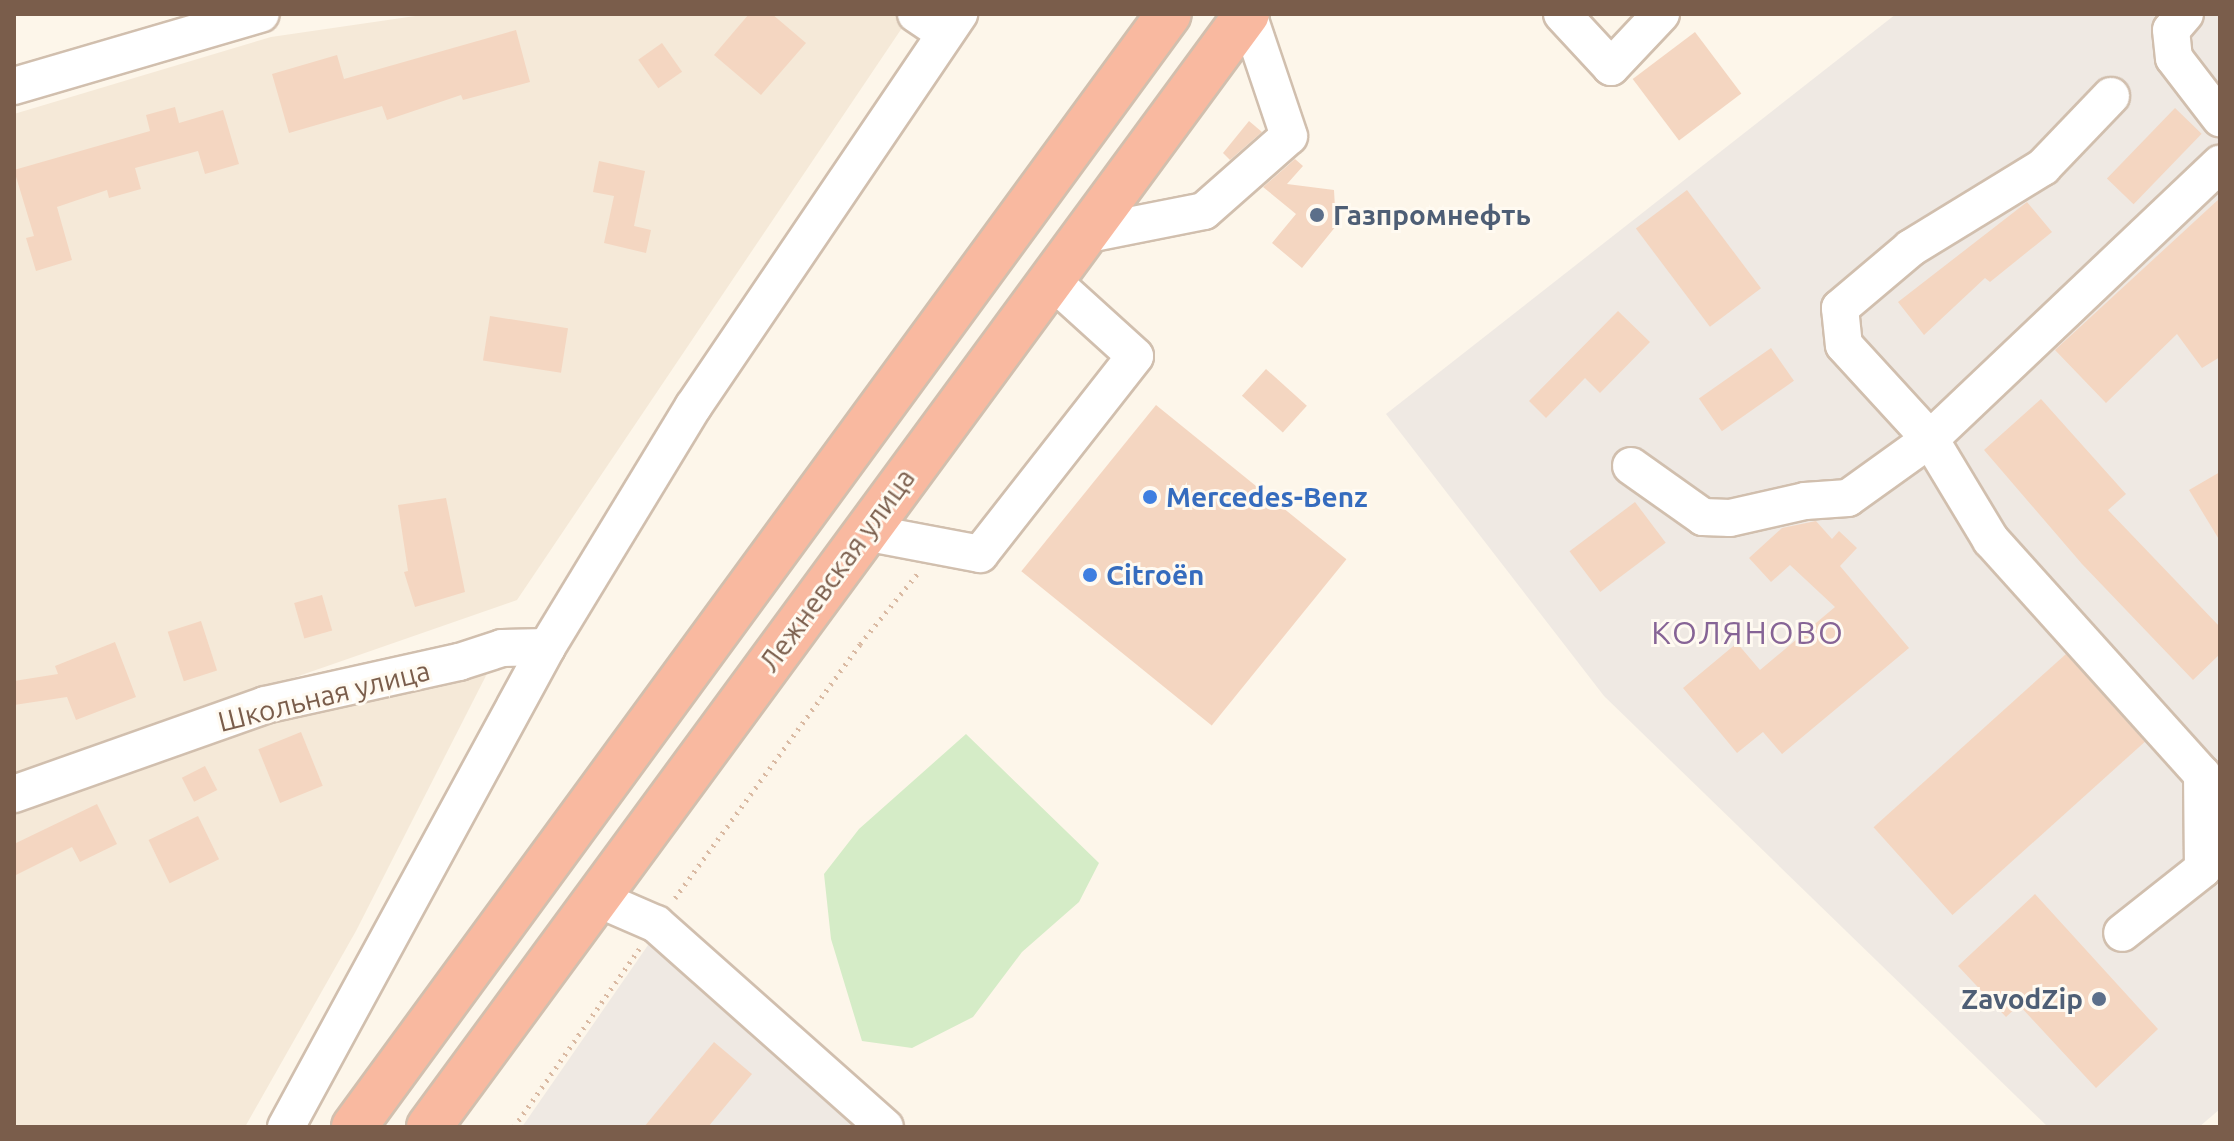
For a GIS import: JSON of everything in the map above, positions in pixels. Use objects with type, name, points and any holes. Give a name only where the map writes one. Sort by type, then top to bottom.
[{"type":"highway","points":[[354,1127],[1169,14]]},
{"type":"highway","name":"Лежневская улица","points":[[429,1127],[1050,279],[1248,14]]},
{"type":"street","points":[[14,86],[261,14]]},
{"type":"street","points":[[1083,235],[1204,211],[1289,136],[1248,14]]},
{"type":"street","points":[[1562,14],[1611,67],[1661,14]]},
{"type":"street","points":[[2185,14],[2171,30],[2174,58],[2220,118]]},
{"type":"street","points":[[286,1127],[547,647],[693,407],[887,125],[940,20]]},
{"type":"street","points":[[2111,96],[2043,167],[1911,248],[1840,308],[1844,345],[1930,439],[1991,540],[2202,774],[2203,869],[2122,933]]},
{"type":"street","points":[[1631,466],[1703,517],[1730,518],[1805,501],[1848,498],[1930,439],[2220,164]]},
{"type":"street","points":[[864,532],[980,554],[1135,356],[1050,279]]},
{"type":"street","name":"Школьная улица","points":[[14,794],[265,705],[459,662],[502,648],[547,647]]},
{"type":"street","points":[[596,898],[656,924],[885,1127]]},
{"type":"path","points":[[514,1127],[656,924],[860,644],[939,548]]},
{"type":"shaded area","points":[[429,14],[897,14],[908,19],[517,600],[14,775],[14,114],[271,37]]},
{"type":"shaded area","points":[[1896,14],[2220,14],[2220,1109],[2199,1127],[2048,1127],[1604,696],[1386,414]]},
{"type":"shaded area","points":[[495,658],[356,931],[245,1127],[14,1127],[14,809],[213,736]]},
{"type":"shaded area","points":[[655,935],[868,1127],[522,1127]]},
{"type":"green space","points":[[966,734],[1099,863],[1079,902],[1022,952],[973,1017],[912,1048],[862,1041],[831,939],[824,874],[859,829]]},
{"type":"building","points":[[749,14],[772,14],[806,43],[761,95],[714,55]]},
{"type":"building","points":[[516,30],[530,82],[463,100],[461,95],[387,120],[382,106],[289,133],[272,74],[337,55],[344,79]]},
{"type":"building","points":[[1695,32],[1741,93],[1679,140],[1633,79]]},
{"type":"building","points":[[662,43],[682,72],[658,88],[638,60]]},
{"type":"building","points":[[175,107],[179,123],[223,110],[239,164],[205,174],[198,151],[135,168],[141,189],[109,198],[107,190],[57,207],[72,260],[36,271],[26,238],[34,236],[14,170],[150,131],[146,115]]},
{"type":"building","points":[[2175,108],[2202,134],[2134,204],[2107,178]]},
{"type":"building","points":[[1249,121],[1262,132],[1230,160],[1223,153]]},
{"type":"building","points":[[1295,159],[1303,166],[1287,184],[1334,190],[1336,226],[1302,268],[1272,243],[1296,214],[1263,187]]},
{"type":"building","points":[[599,161],[645,171],[634,226],[651,230],[646,253],[604,243],[614,196],[593,192]]},
{"type":"building","points":[[1687,190],[1761,288],[1710,327],[1636,229]]},
{"type":"building","points":[[2220,198],[2220,357],[2202,368],[2177,334],[2106,403],[2055,350]]},
{"type":"building","points":[[2027,202],[2052,232],[1990,282],[1985,278],[1924,335],[1898,302]]},
{"type":"building","points":[[1618,311],[1650,342],[1600,393],[1585,378],[1546,418],[1529,401]]},
{"type":"building","points":[[490,316],[568,328],[561,373],[483,360]]},
{"type":"building","points":[[1771,348],[1794,381],[1722,431],[1699,398]]},
{"type":"building","points":[[1266,369],[1307,406],[1283,433],[1242,396]]},
{"type":"building","points":[[2041,399],[2126,494],[2108,510],[2220,627],[2220,654],[2193,680],[2082,564],[1984,450]]},
{"type":"building","points":[[1156,405],[1346,559],[1212,725],[1021,571]]},
{"type":"building","points":[[2220,472],[2220,541],[2189,490]]},
{"type":"building","points":[[446,498],[465,592],[415,607],[404,572],[408,571],[398,505]]},
{"type":"building","points":[[1635,502],[1666,543],[1600,592],[1570,551]]},
{"type":"building","points":[[1816,521],[1832,539],[1839,531],[1857,548],[1840,566],[1909,648],[1782,754],[1763,732],[1737,753],[1683,688],[1737,643],[1760,670],[1835,607],[1790,565],[1771,582],[1749,558],[1782,528]]},
{"type":"building","points":[[322,595],[332,631],[304,639],[294,603]]},
{"type":"building","points":[[201,621],[217,670],[184,681],[168,632]]},
{"type":"building","points":[[115,642],[136,697],[76,720],[67,697],[14,705],[14,681],[58,674],[55,666]]},
{"type":"building","points":[[2066,654],[2145,742],[1952,915],[1874,827]]},
{"type":"building","points":[[301,732],[323,786],[280,803],[258,749]]},
{"type":"building","points":[[205,766],[217,790],[194,802],[182,778]]},
{"type":"building","points":[[97,804],[117,844],[80,862],[72,847],[14,876],[14,844]]},
{"type":"building","points":[[198,816],[219,859],[170,883],[149,840]]},
{"type":"building","points":[[2035,894],[2158,1029],[2096,1088],[2019,1005],[2006,1017],[1958,966]]},
{"type":"building","points":[[714,1042],[752,1074],[708,1127],[644,1127]]},
{"type":"place","name":"Газпромнефть","points":[[1317,215]]},
{"type":"place","name":"Mercedes-Benz","points":[[1150,497]]},
{"type":"place","name":"Citroën","points":[[1090,575]]},
{"type":"place","name":"ZavodZip","points":[[2099,999]]},
{"type":"district","name":"КОЛЯНОВО","points":[[1748,632]]}]
